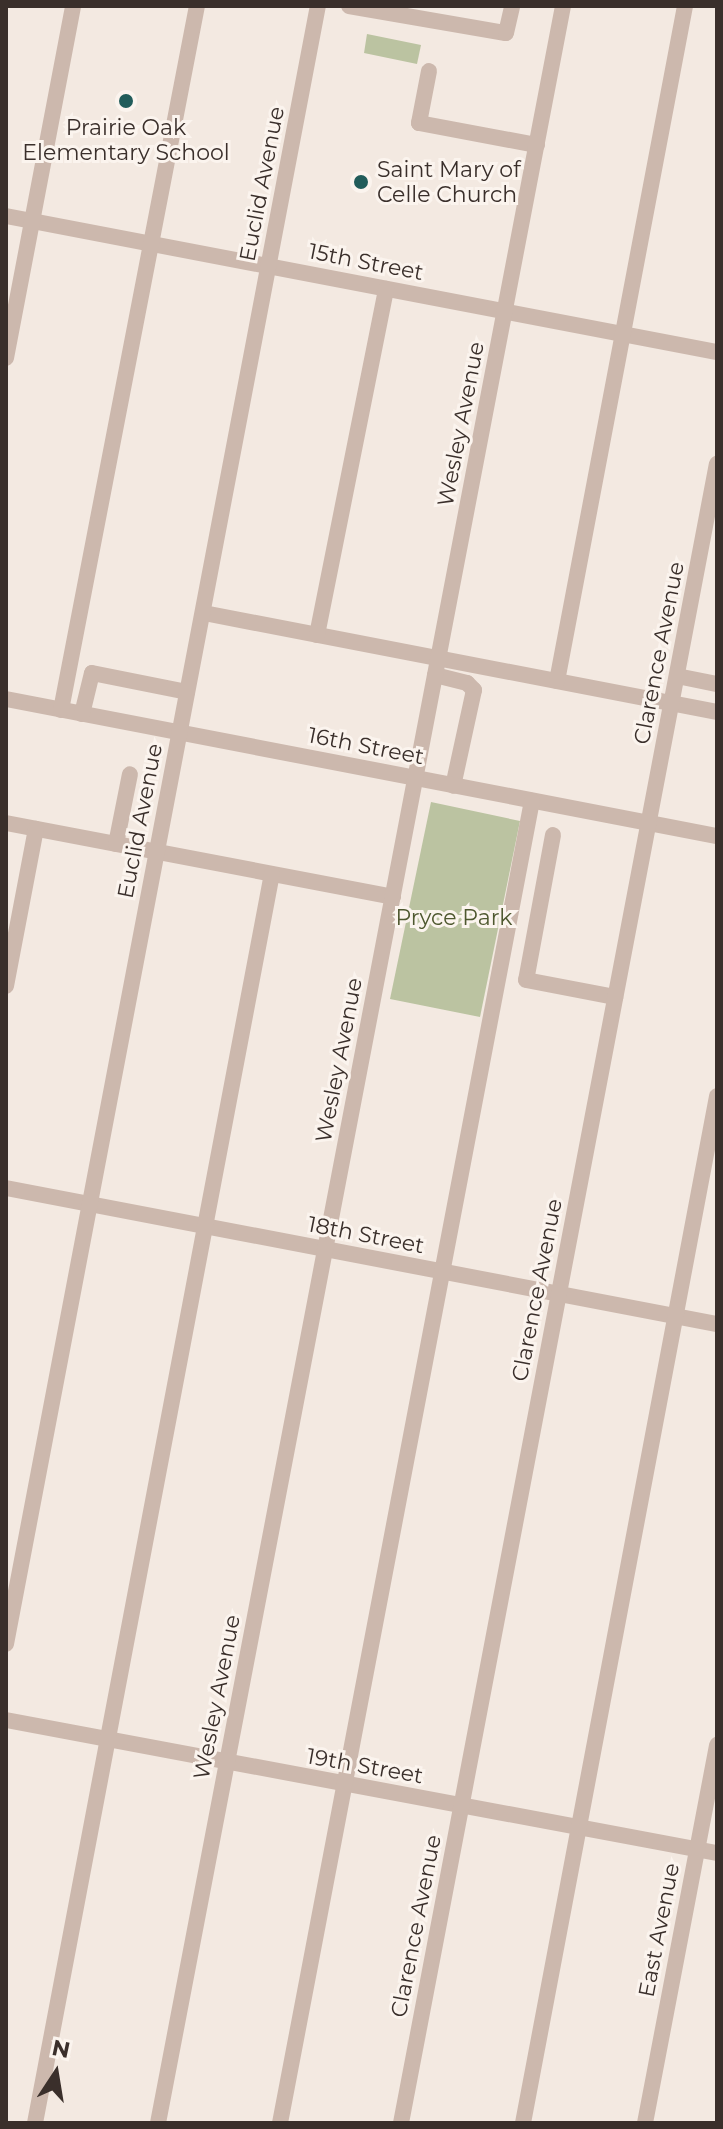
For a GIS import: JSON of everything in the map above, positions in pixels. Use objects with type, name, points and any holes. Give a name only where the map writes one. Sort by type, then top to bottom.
[{"type":"street","points":[[6,358],[73,6]]},
{"type":"street","points":[[61,710],[197,6]]},
{"type":"street","name":"Euclid Avenue","points":[[6,1644],[318,6]]},
{"type":"street","points":[[349,6],[506,33],[512,6]]},
{"type":"street","points":[[419,18],[441,6]]},
{"type":"street","name":"Wesley Avenue","points":[[158,2123],[563,6]]},
{"type":"street","points":[[557,681],[685,6]]},
{"type":"street","points":[[429,71],[419,123],[537,145]]},
{"type":"street","name":"15th Street","points":[[6,216],[717,352]]},
{"type":"street","points":[[317,635],[386,289]]},
{"type":"street","name":"Clarence Avenue","points":[[401,2123],[717,464]]},
{"type":"street","points":[[204,613],[317,635],[437,667],[557,681],[717,712]]},
{"type":"street","points":[[437,667],[474,690],[453,786]]},
{"type":"street","points":[[82,714],[92,673],[187,692]]},
{"type":"street","points":[[677,676],[717,684]]},
{"type":"street","name":"16th Street","points":[[6,699],[717,836]]},
{"type":"street","points":[[116,844],[130,774]]},
{"type":"street","points":[[280,2123],[532,801]]},
{"type":"street","points":[[6,823],[393,897]]},
{"type":"street","points":[[6,986],[36,829]]},
{"type":"street","points":[[526,980],[553,835]]},
{"type":"street","points":[[35,2123],[272,874]]},
{"type":"street","points":[[498,975],[615,997]]},
{"type":"street","points":[[523,2123],[717,1096]]},
{"type":"street","name":"18th Street","points":[[6,1188],[717,1324]]},
{"type":"street","name":"19th Street","points":[[6,1720],[717,1853]]},
{"type":"street","name":"East Avenue","points":[[645,2123],[717,1745]]},
{"type":"green space","points":[[367,34],[421,45],[417,64],[364,53]]},
{"type":"green space","name":"Pryce Park","points":[[431,802],[520,821],[480,1017],[390,999]]},
{"type":"place","name":"Prairie Oak Elementary School","points":[[126,101]]},
{"type":"place","name":"Saint Mary of Celle Church","points":[[361,182]]}]
